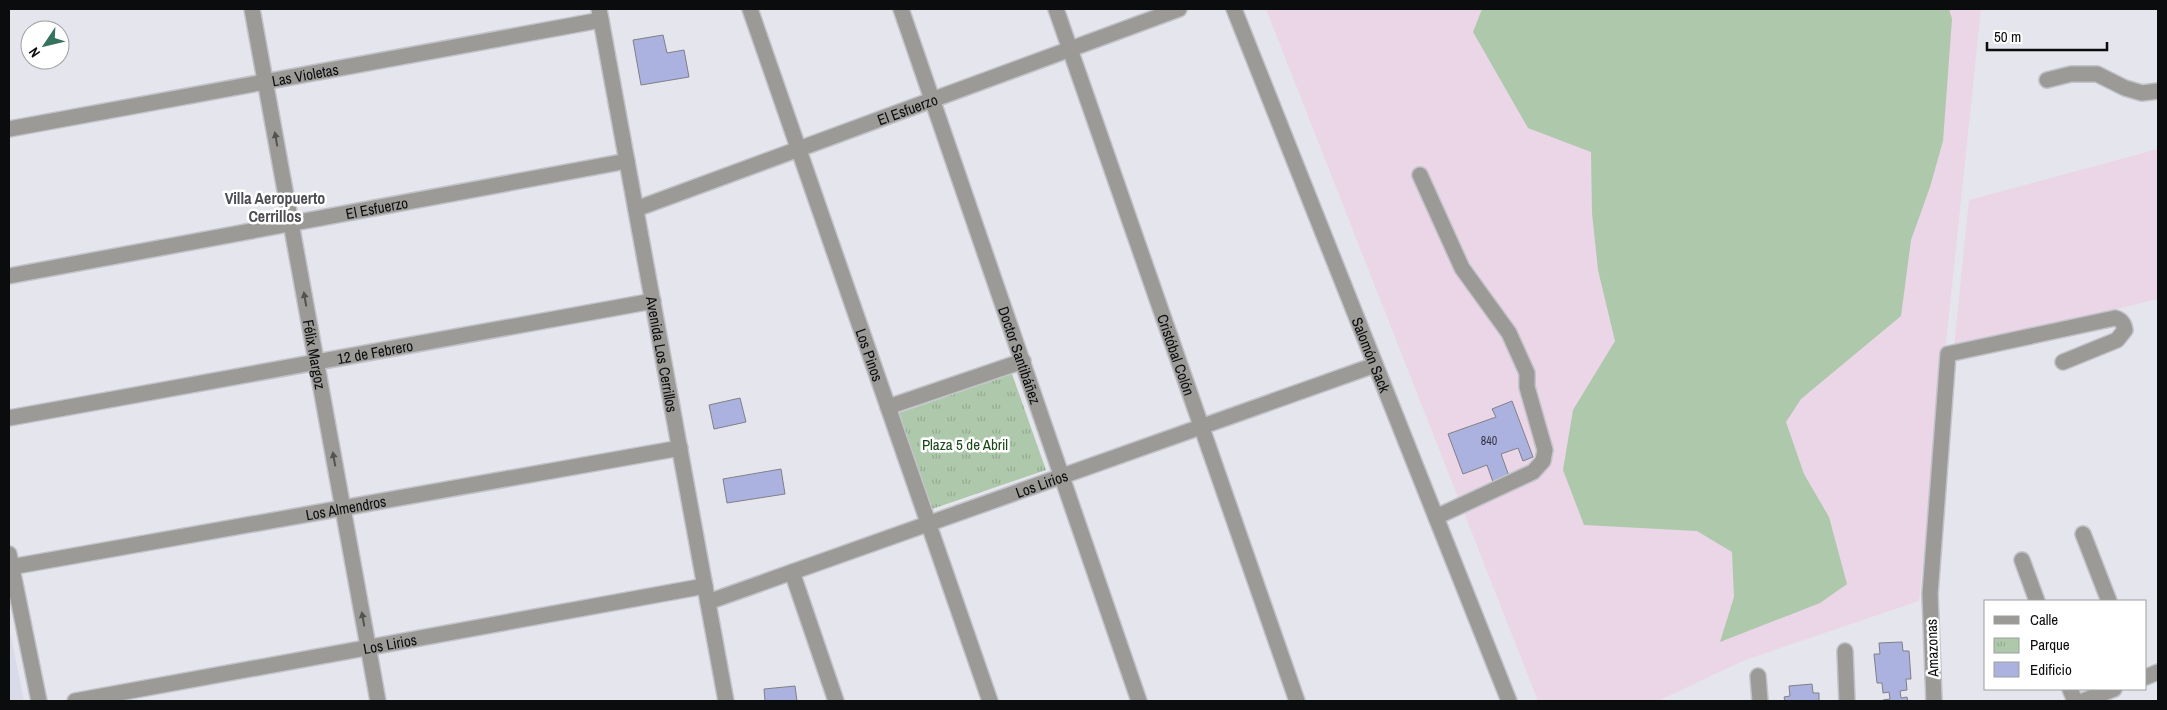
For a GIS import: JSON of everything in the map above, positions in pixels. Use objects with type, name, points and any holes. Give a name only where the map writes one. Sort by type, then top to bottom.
[{"type":"street","name":"Félix Margoz","points":[[252,9],[378,701]]},
{"type":"street","name":"Los Pinos","points":[[750,9],[990,701]]},
{"type":"street","name":"Doctor Santibáñez","points":[[901,9],[1139,701]]},
{"type":"street","name":"Cristóbal Colón","points":[[1056,9],[1297,701]]},
{"type":"street","name":"El Esfuerzo","points":[[636,209],[1179,9]]},
{"type":"street","name":"Salomón Sack","points":[[1234,9],[1436,517],[1505,700]]},
{"type":"street","name":"Las Violetas","points":[[9,129],[600,14]]},
{"type":"street","name":"Avenida Los Cerrillos","points":[[600,14],[726,701]]},
{"type":"street","points":[[2047,80],[2071,74],[2097,74],[2125,88],[2142,92],[2158,91]]},
{"type":"street","name":"El Esfuerzo","points":[[9,276],[627,161]]},
{"type":"street","points":[[1420,175],[1462,268],[1510,333],[1527,373],[1527,387],[1545,450],[1543,461],[1533,472],[1436,517]]},
{"type":"street","name":"12 de Febrero","points":[[9,418],[653,301]]},
{"type":"street","name":"Amazonas","points":[[1934,701],[1930,594],[1948,354],[2115,318],[2124,325],[2125,330],[2117,340],[2063,362]]},
{"type":"street","points":[[888,407],[1023,361]]},
{"type":"street","name":"Los Lirios","points":[[708,602],[1375,365]]},
{"type":"street","name":"Los Almendros","points":[[10,560],[343,508],[680,448]]},
{"type":"street","points":[[2084,534],[2109,600]]},
{"type":"street","points":[[10,560],[39,701]]},
{"type":"street","points":[[2022,560],[2037,600]]},
{"type":"street","points":[[792,572],[836,701]]},
{"type":"street","name":"Los Lirios","points":[[75,701],[705,586]]},
{"type":"street","points":[[1845,651],[1847,701]]},
{"type":"street","points":[[1758,676],[1760,701]]},
{"type":"street","points":[[2083,701],[2111,690]]},
{"type":"shaded area","points":[[1266,9],[1981,9],[1919,601],[1745,660],[1658,701],[1538,701]]},
{"type":"shaded area","points":[[2158,149],[2158,299],[1954,348],[1969,200]]},
{"type":"shaded area","points":[[9,626],[24,701],[9,701]]},
{"type":"green space","points":[[1482,9],[1949,9],[1952,19],[1943,141],[1930,187],[1911,240],[1901,316],[1801,399],[1786,422],[1804,474],[1829,517],[1847,584],[1820,603],[1720,642],[1734,597],[1732,552],[1697,531],[1584,525],[1563,470],[1573,410],[1615,341],[1598,270],[1592,213],[1591,152],[1528,128],[1473,32]]},
{"type":"green space","name":"Plaza 5 de Abril","points":[[1012,374],[1046,470],[932,509],[899,413]]},
{"type":"building","points":[[663,35],[667,53],[684,50],[689,77],[641,85],[633,40]]},
{"type":"building","points":[[740,398],[746,422],[714,429],[709,405]]},
{"type":"building","points":[[1512,401],[1533,457],[1523,461],[1518,448],[1501,454],[1509,476],[1493,482],[1487,465],[1463,474],[1448,434],[1496,417],[1492,409]]},
{"type":"building","points":[[781,469],[785,494],[727,503],[723,479]]},
{"type":"building","points":[[1902,642],[1903,651],[1909,651],[1911,679],[1906,679],[1907,690],[1900,691],[1901,698],[1907,697],[1908,701],[1883,701],[1890,699],[1889,692],[1883,693],[1882,683],[1877,683],[1874,654],[1880,654],[1879,643]]},
{"type":"building","points":[[1812,684],[1813,693],[1819,693],[1819,701],[1785,701],[1784,697],[1790,696],[1789,686]]},
{"type":"building","points":[[795,686],[797,701],[765,701],[764,689]]},
{"type":"district","name":"Villa Aeropuerto Cerrillos","points":[[275,207]]}]
